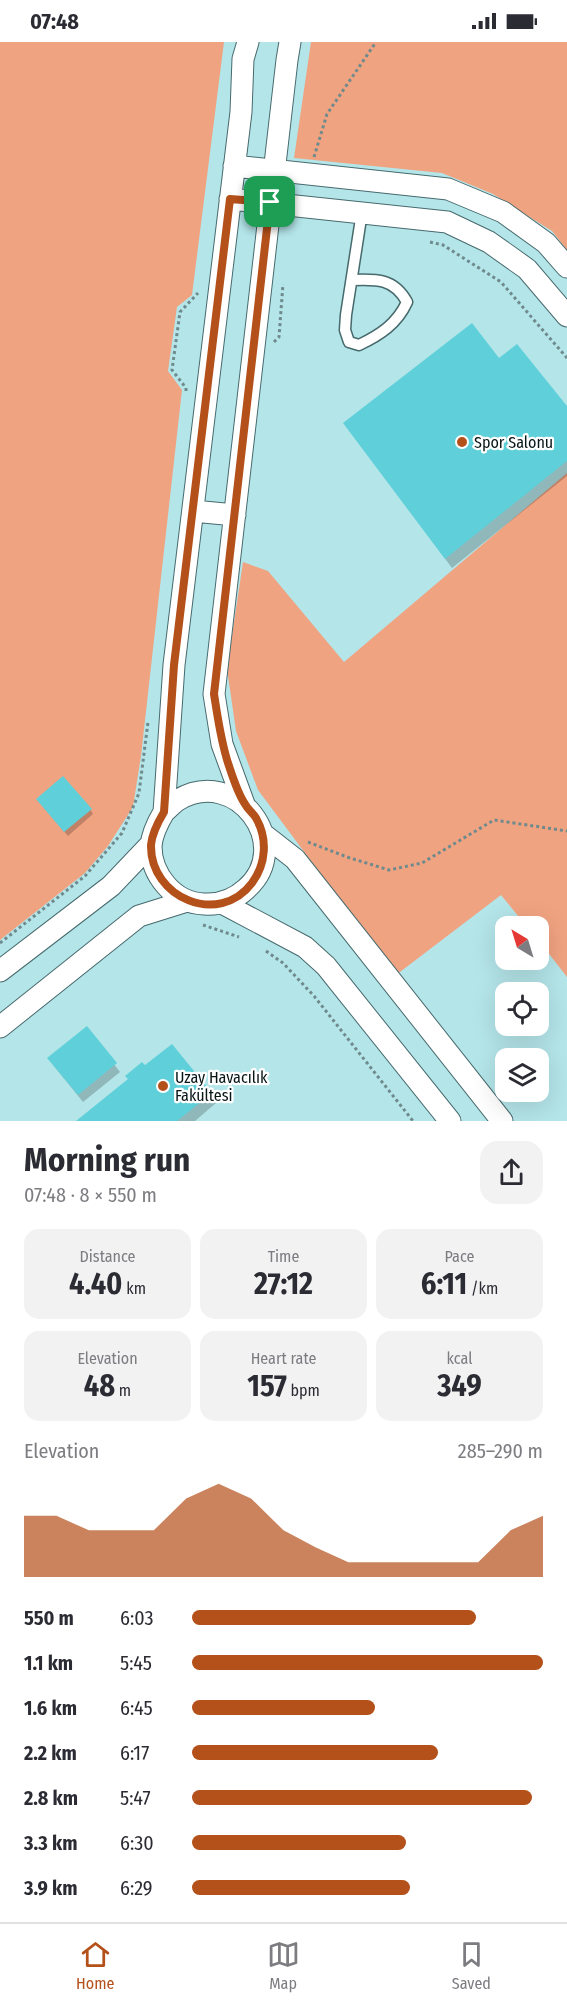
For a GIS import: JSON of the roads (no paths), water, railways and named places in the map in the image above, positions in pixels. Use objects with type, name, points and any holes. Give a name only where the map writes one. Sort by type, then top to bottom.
[{"type":"street","points":[[164,812],[174,665],[241,112],[243,59],[248,42]]},
{"type":"street","points":[[244,804],[222,744],[214,694],[286,60],[290,42]]},
{"type":"street","points":[[234,166],[448,189],[503,212],[546,243],[567,267]]},
{"type":"street","points":[[355,178],[356,211]]},
{"type":"street","points":[[230,199],[447,222],[489,242],[527,269],[567,316]]},
{"type":"street","points":[[193,511],[235,515]]},
{"type":"street","points":[[212,791],[229,795],[244,804],[256,818],[263,834],[265,852],[260,869],[251,884],[238,896],[222,903],[204,904],[186,901],[171,891],[160,878],[153,862],[151,844],[155,827],[164,812],[178,800],[194,793],[212,791]]},
{"type":"street","points":[[263,834],[296,859],[502,1121]]},
{"type":"street","points":[[0,971],[111,886],[151,844]]},
{"type":"street","points":[[0,1027],[139,916],[186,901]]},
{"type":"street","points":[[222,903],[305,947],[326,966],[450,1121]]},
{"type":"lane","points":[[352,280],[380,280],[400,290],[406,302],[400,316],[378,336],[359,345],[350,342],[345,330],[352,280],[356,211]]},
{"type":"place","name":"Spor Salonu","points":[[462,442]]},
{"type":"place","name":"Uzay Havacılık Fakültesi","points":[[163,1086]]}]
